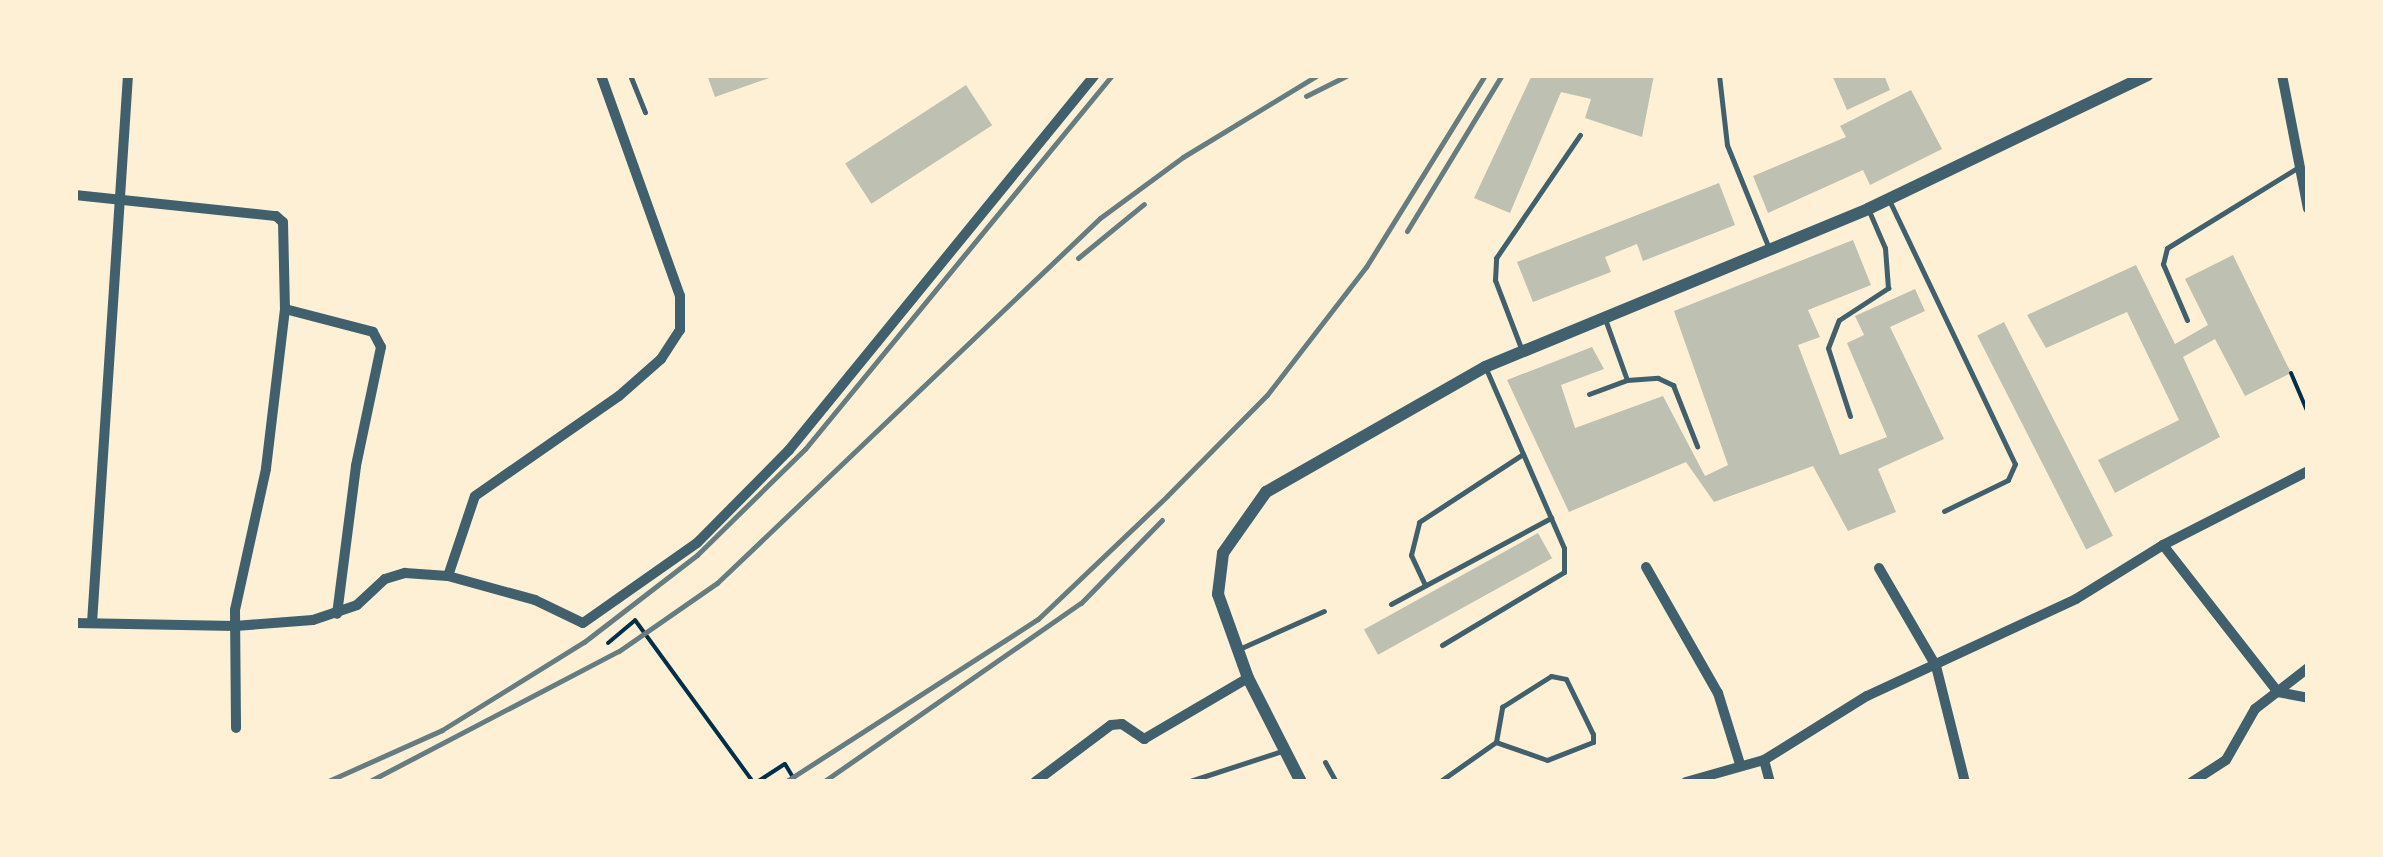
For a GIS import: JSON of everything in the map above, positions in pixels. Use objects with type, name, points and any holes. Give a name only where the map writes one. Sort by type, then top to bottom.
[{"type":"street","points":[[92,624],[128,75]]},
{"type":"street","points":[[448,576],[476,496],[578,418],[618,396],[661,360],[680,330],[680,296],[601,75]]},
{"type":"street","points":[[75,623],[235,626],[336,614],[395,574],[448,576],[535,600],[583,623],[698,543],[843,389],[1094,75]]},
{"type":"street","points":[[1300,782],[1248,678],[1218,594],[1219,573],[1250,508],[1288,474],[1485,367],[1868,209],[2148,75]]},
{"type":"street","points":[[2282,75],[2308,210]]},
{"type":"street","points":[[75,195],[276,216],[283,222],[285,309],[266,469],[235,626],[236,728]]},
{"type":"street","points":[[285,309],[373,332],[382,347],[356,466],[336,614]]},
{"type":"street","points":[[1686,782],[1764,760],[1867,696],[2076,599],[2163,544],[2308,471]]},
{"type":"street","points":[[2163,544],[2278,692],[2308,698]]},
{"type":"street","points":[[1646,566],[1718,693],[1740,764]]},
{"type":"street","points":[[1879,568],[1936,666],[1966,782]]},
{"type":"street","points":[[2192,782],[2226,760],[2254,708],[2308,668]]},
{"type":"street","points":[[1036,782],[1111,726],[1122,724],[1144,738],[1248,678]]},
{"type":"street","points":[[1764,760],[1770,782]]},
{"type":"lane","points":[[630,75],[645,112]]},
{"type":"lane","points":[[1719,75],[1727,145],[1769,249]]},
{"type":"lane","points":[[1522,350],[1495,280],[1496,258],[1580,135]]},
{"type":"lane","points":[[2188,320],[2163,264],[2167,248],[2300,166]]},
{"type":"lane","points":[[1888,199],[2015,464],[2008,480],[1944,511]]},
{"type":"lane","points":[[1850,416],[1828,348],[1831,332],[1838,320],[1878,298],[1890,278],[1868,209]]},
{"type":"lane","points":[[1606,319],[1626,380]]},
{"type":"lane","points":[[1442,645],[1558,582],[1565,554],[1485,367]]},
{"type":"lane","points":[[1590,394],[1626,380],[1658,378],[1673,385],[1697,446]]},
{"type":"lane","points":[[1425,585],[1411,554],[1419,522],[1523,454]]},
{"type":"lane","points":[[1391,604],[1551,518]]},
{"type":"lane","points":[[1236,650],[1324,611]]},
{"type":"lane","points":[[1440,782],[1496,742],[1502,707],[1557,674],[1566,679],[1593,734],[1592,742],[1548,760],[1496,742]]},
{"type":"lane","points":[[1187,782],[1285,750]]},
{"type":"lane","points":[[1325,762],[1336,782]]},
{"type":"path","points":[[2291,373],[2308,413]]},
{"type":"path","points":[[608,643],[635,620],[679,672],[755,782],[785,764],[796,782]]},
{"type":"building","points":[[707,75],[775,75],[775,76],[715,97]]},
{"type":"building","points":[[1532,75],[1654,75],[1642,137],[1585,118],[1591,99],[1561,92],[1510,213],[1474,198]]},
{"type":"building","points":[[1832,75],[1884,75],[1890,90],[1847,110]]},
{"type":"building","points":[[966,85],[992,125],[871,204],[845,163]]},
{"type":"building","points":[[1911,90],[1942,149],[1870,185],[1863,170],[1768,213],[1753,176],[1846,137],[1840,126]]},
{"type":"building","points":[[1719,183],[1735,225],[1643,261],[1637,244],[1605,257],[1611,272],[1533,302],[1517,262]]},
{"type":"building","points":[[1853,240],[1871,285],[1808,310],[1820,337],[1798,345],[1840,455],[1887,437],[1847,343],[1864,335],[1855,316],[1915,289],[1925,311],[1890,327],[1944,439],[1878,469],[1896,512],[1848,531],[1813,466],[1714,502],[1686,462],[1569,512],[1507,380],[1592,347],[1604,369],[1561,385],[1575,428],[1663,396],[1705,476],[1728,465],[1674,311]]},
{"type":"building","points":[[2233,255],[2291,373],[2245,396],[2215,339],[2183,357],[2220,437],[2115,493],[2098,460],[2179,420],[2127,312],[2046,348],[2027,315],[2136,265],[2175,344],[2208,325],[2185,279]]},
{"type":"building","points":[[2004,322],[2113,536],[2086,549],[1977,336]]},
{"type":"building","points":[[1538,533],[1552,558],[1378,655],[1364,629]]},
{"type":"railway","points":[[326,782],[442,730],[584,642],[697,555],[805,449],[1112,75]]},
{"type":"railway","points":[[368,782],[619,651],[717,583],[1100,218],[1183,157],[1318,75]]},
{"type":"railway","points":[[1306,96],[1348,75]]},
{"type":"railway","points":[[785,782],[1038,619],[1167,496],[1267,395],[1366,267],[1485,75]]},
{"type":"railway","points":[[1407,231],[1502,75]]},
{"type":"railway","points":[[1078,258],[1144,204]]},
{"type":"railway","points":[[823,782],[1081,603],[1162,520]]}]
